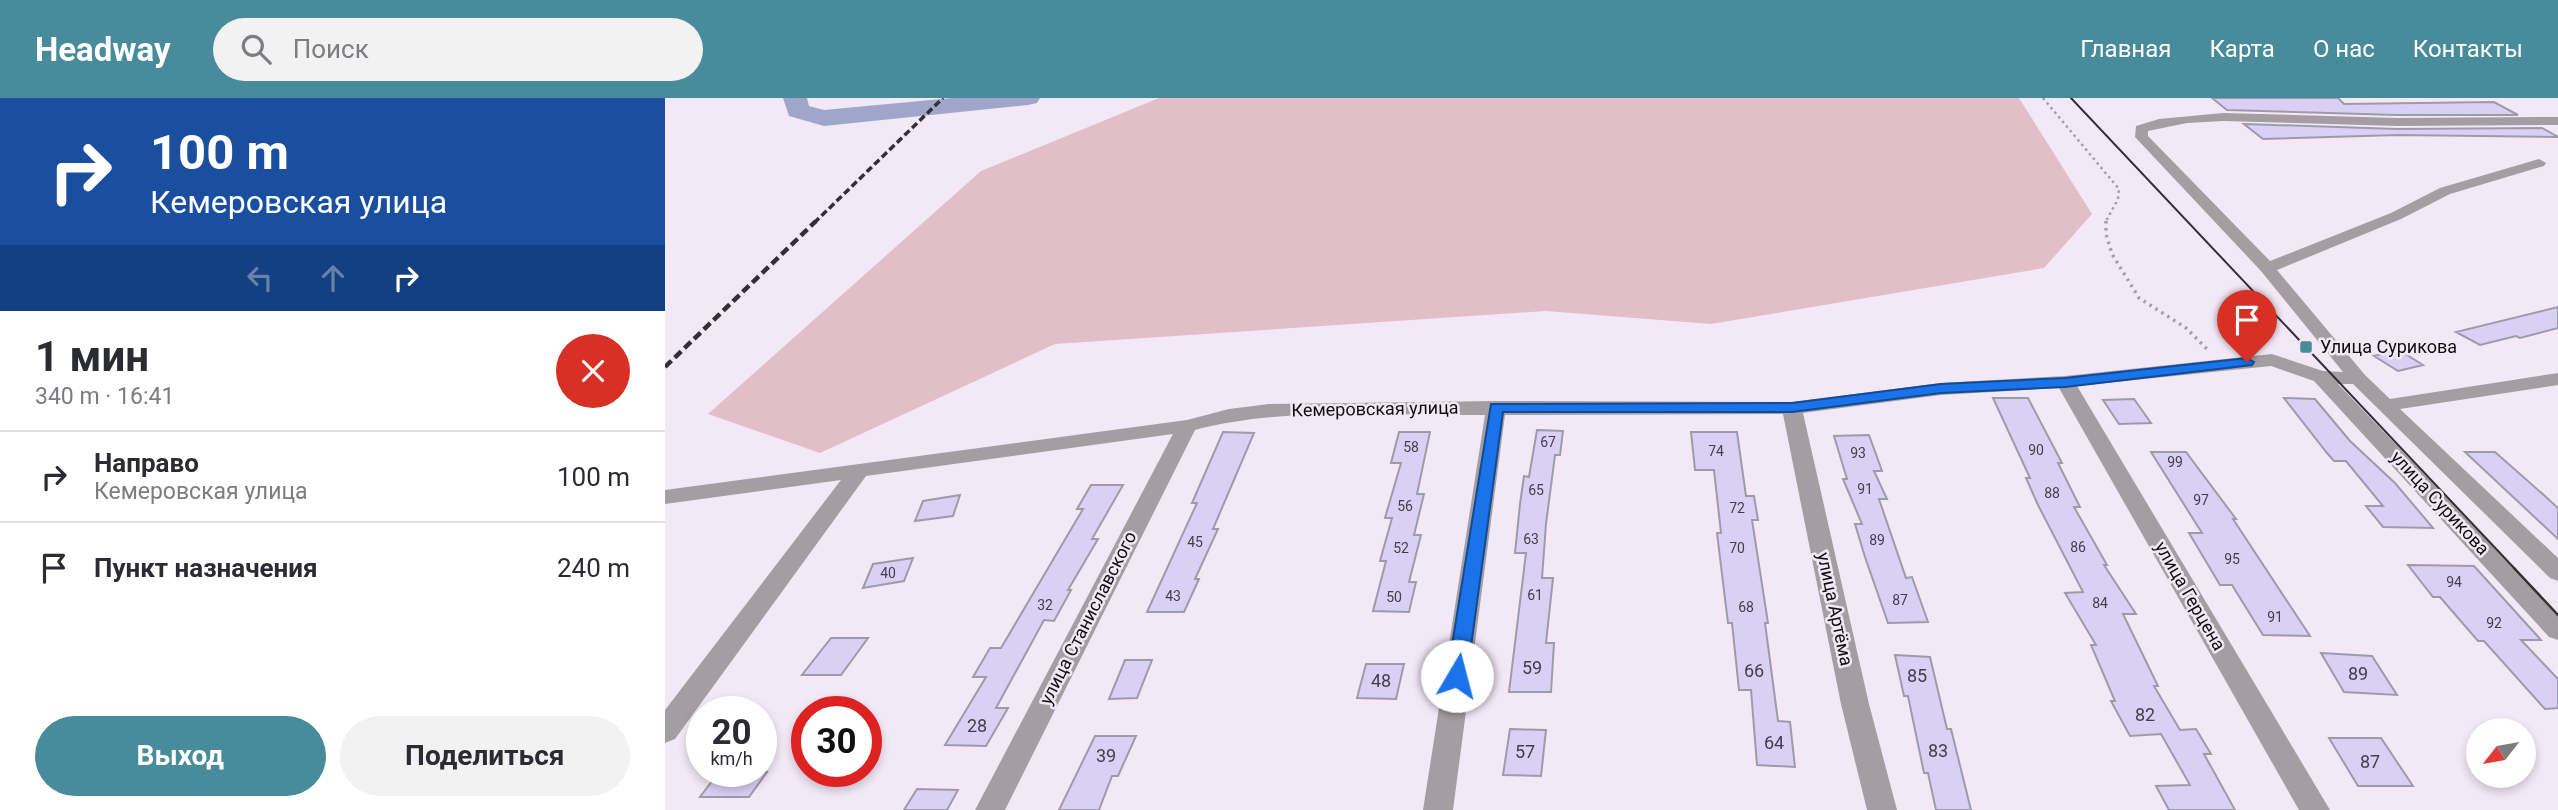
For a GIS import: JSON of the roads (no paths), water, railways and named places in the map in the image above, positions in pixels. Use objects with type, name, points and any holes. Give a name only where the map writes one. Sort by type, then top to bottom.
[{"type":"street","name":"улица Сурикова","points":[[2558,121],[2397,122],[2193,117],[2150,123],[2141,129],[2142,137],[2267,268],[2358,379],[2558,572]]},
{"type":"street","points":[[2267,268],[2396,216],[2445,191],[2539,163]]},
{"type":"street","name":"Кемеровская улица","points":[[665,497],[1187,426],[1229,415],[1269,410],[1496,407],[1792,408],[1941,389],[2065,382],[2272,360],[2321,377],[2358,379]]},
{"type":"street","name":"улица Сурикова","points":[[2321,377],[2558,630]]},
{"type":"street","points":[[2386,405],[2558,379]]},
{"type":"street","name":"улица Герцена","points":[[2065,382],[2315,810]]},
{"type":"street","points":[[1438,810],[1496,407]]},
{"type":"street","name":"улица Артёма","points":[[1792,408],[1855,704],[1882,810]]},
{"type":"street","name":"улица Станиславского","points":[[990,810],[1187,426]]},
{"type":"street","points":[[665,731],[860,470]]},
{"type":"waterway","points":[[795,98],[798,111],[824,118],[1028,98]]},
{"type":"tram line","points":[[2071,98],[2516,570]]},
{"type":"tram line","points":[[2514,568],[2558,615]]},
{"type":"railway","points":[[814,223],[943,98]]},
{"type":"railway","points":[[665,367],[816,221]]},
{"type":"place","name":"Улица Сурикова","points":[[2306,347]]}]
